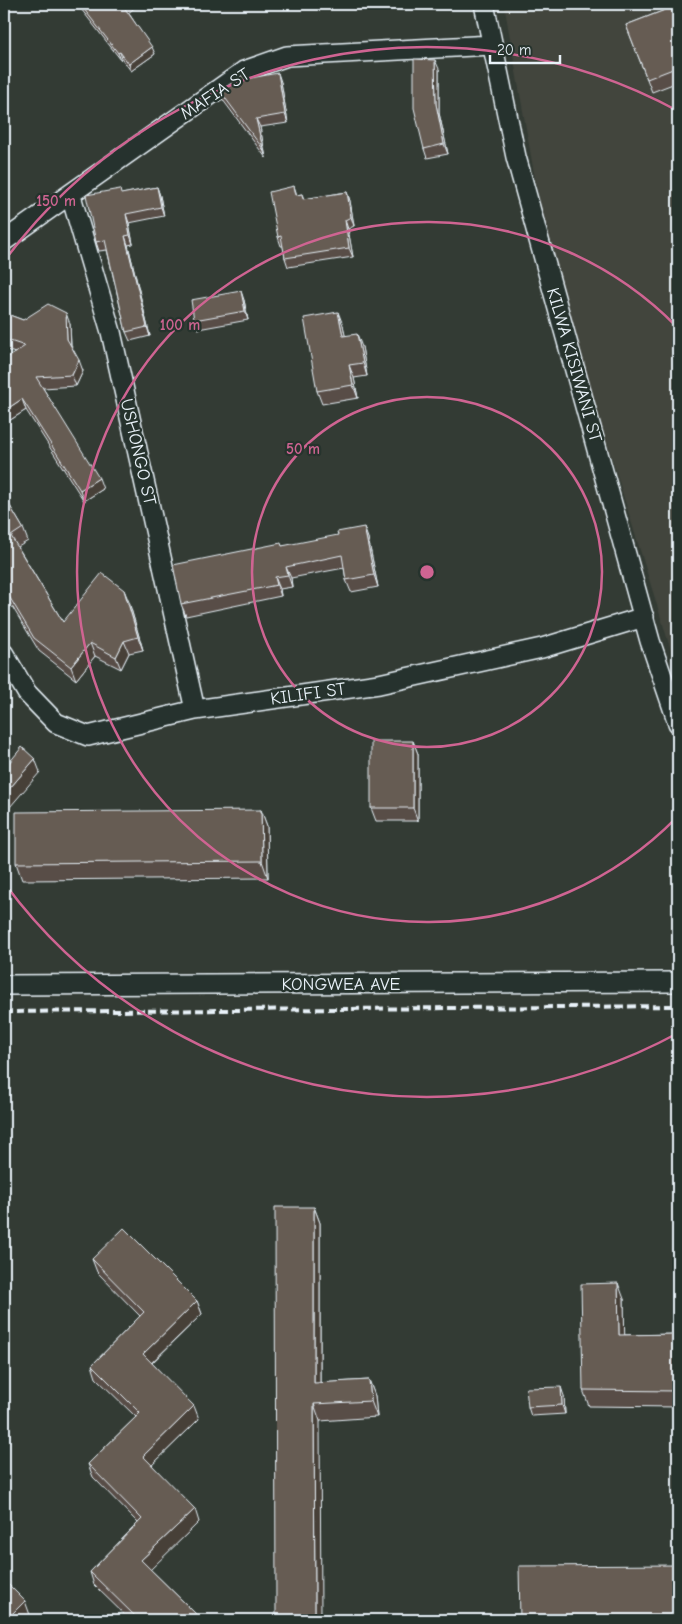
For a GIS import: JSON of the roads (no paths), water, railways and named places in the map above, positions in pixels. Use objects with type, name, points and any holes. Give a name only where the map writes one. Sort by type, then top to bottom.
[{"type":"street","name":"KILWA KISIWANI ST","points":[[484,4],[516,157],[650,641],[678,722]]},
{"type":"street","name":"MAFIA ST","points":[[4,241],[71,196],[244,72],[287,56],[492,45]]},
{"type":"street","name":"USHONGO ST","points":[[71,196],[111,332],[195,710]]},
{"type":"street","name":"KILIFI ST","points":[[4,654],[27,693],[56,723],[88,736],[195,710],[379,684],[542,648],[644,618]]},
{"type":"street","name":"KONGWEA AVE","points":[[4,985],[678,982]]},
{"type":"railway","points":[[4,1012],[678,1006]]}]
